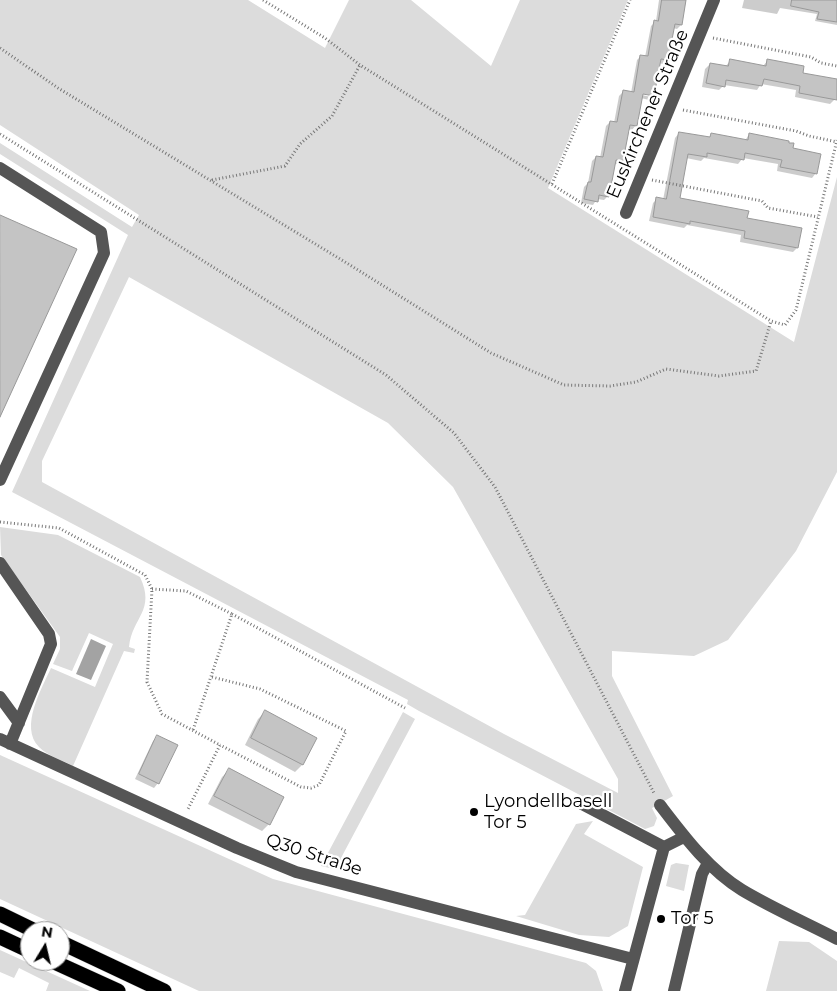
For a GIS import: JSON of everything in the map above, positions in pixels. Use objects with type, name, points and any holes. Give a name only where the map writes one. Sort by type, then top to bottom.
[{"type":"highway","points":[[0,914],[20,923]]},
{"type":"highway","points":[[0,937],[20,946]]},
{"type":"highway","points":[[70,947],[164,991]]},
{"type":"highway","points":[[70,969],[118,991]]},
{"type":"street","name":"Euskirchener Straße","points":[[626,213],[714,0]]},
{"type":"street","points":[[0,168],[101,232],[104,253],[0,480]]},
{"type":"street","points":[[0,563],[49,634],[51,644],[19,723],[5,742]]},
{"type":"street","points":[[0,697],[19,723]]},
{"type":"street","name":"Q30 Straße","points":[[5,742],[237,848],[296,872],[633,959]]},
{"type":"street","points":[[580,803],[664,847]]},
{"type":"street","points":[[660,805],[684,837],[708,863],[741,889],[837,939]]},
{"type":"street","points":[[625,991],[650,892],[664,847],[684,837]]},
{"type":"street","points":[[674,991],[702,874],[708,863]]},
{"type":"path","points":[[263,0],[324,38]]},
{"type":"path","points":[[552,184],[630,0]]},
{"type":"path","points":[[700,35],[811,57],[821,63],[837,66]]},
{"type":"path","points":[[0,48],[58,88],[491,353],[564,385],[610,386],[636,382],[666,369],[719,376],[756,371],[771,321]]},
{"type":"path","points":[[211,181],[285,166],[300,144],[332,116],[360,65]]},
{"type":"path","points":[[670,107],[796,131],[836,142]]},
{"type":"path","points":[[0,134],[386,375],[454,433],[495,487],[660,805]]},
{"type":"path","points":[[640,178],[762,201],[768,208],[818,217]]},
{"type":"path","points":[[0,522],[59,528],[145,575],[152,589],[147,682],[162,714],[301,787],[311,788],[319,785],[346,731],[260,689],[212,676]]},
{"type":"path","points":[[152,589],[186,591],[405,708]]},
{"type":"path","points":[[193,730],[232,614]]},
{"type":"path","points":[[182,822],[220,745]]},
{"type":"shaded area","points":[[0,0],[248,0],[325,48],[349,0],[411,0],[491,66],[520,0],[628,0],[548,188],[794,342],[837,177],[837,472],[796,551],[728,640],[694,656],[612,651],[612,676],[673,796],[652,808],[657,818],[654,826],[645,829],[419,711],[407,704],[408,700],[12,492],[128,235],[0,154],[0,143],[132,227],[139,215],[0,125]],"holes":[[[129,277],[388,423],[453,487],[618,779],[618,793],[504,734],[42,482],[42,461]]]},
{"type":"shaded area","points":[[0,527],[58,535],[140,577],[144,589],[145,598],[142,614],[134,628],[129,647],[135,649],[134,653],[124,651],[73,766],[47,753],[33,739],[31,729],[34,708],[51,668],[95,687],[113,644],[89,633],[72,671],[53,664],[60,649],[60,637],[1,555]]},
{"type":"shaded area","points":[[91,639],[106,646],[91,680],[76,674]]},
{"type":"shaded area","points":[[403,712],[415,719],[341,858],[341,865],[347,872],[321,866]]},
{"type":"shaded area","points":[[0,755],[273,879],[586,963],[596,971],[603,991],[199,991],[70,931],[70,921],[48,921],[0,899]]},
{"type":"shaded area","points":[[593,821],[584,834],[643,867],[628,926],[609,937],[579,935],[516,916],[525,915],[576,824]]},
{"type":"shaded area","points":[[676,863],[689,865],[684,891],[666,886],[671,865]]},
{"type":"shaded area","points":[[779,941],[809,942],[837,961],[837,991],[766,991]]},
{"type":"shaded area","points":[[0,950],[20,959],[20,968],[14,978],[0,972]]},
{"type":"shaded area","points":[[25,971],[46,971],[90,991],[46,991],[49,983]]},
{"type":"building","points":[[662,0],[686,0],[682,25],[675,24],[668,60],[661,59],[654,96],[643,94],[637,126],[630,125],[623,161],[616,160],[609,197],[599,195],[598,202],[584,199],[588,182],[591,182],[596,156],[603,157],[610,121],[617,122],[623,90],[634,92],[640,55],[648,56],[654,20],[658,21]]},
{"type":"building","points":[[792,0],[837,0],[837,22],[817,19],[819,12],[791,6]]},
{"type":"building","points":[[730,59],[766,66],[767,59],[804,66],[803,73],[837,79],[837,100],[799,93],[800,86],[764,79],[762,86],[726,80],[725,87],[706,83],[710,63],[728,66]]},
{"type":"building","points":[[679,132],[710,137],[711,133],[748,140],[749,133],[789,141],[789,143],[794,143],[793,148],[821,154],[817,174],[780,167],[782,160],[745,153],[744,160],[707,153],[707,157],[688,154],[680,198],[749,211],[747,218],[802,228],[798,248],[744,238],[745,231],[690,221],[690,224],[653,217],[656,197],[666,199]]},
{"type":"building","points":[[0,215],[77,249],[0,417]]},
{"type":"building","points":[[265,710],[317,738],[303,765],[251,738]]},
{"type":"building","points":[[157,735],[178,745],[159,784],[139,774]]},
{"type":"building","points":[[229,768],[284,797],[270,825],[214,796]]},
{"type":"place","name":"Lyondellbasell Tor 5","points":[[474,812]]},
{"type":"place","name":"Tor 5","points":[[661,919]]}]
